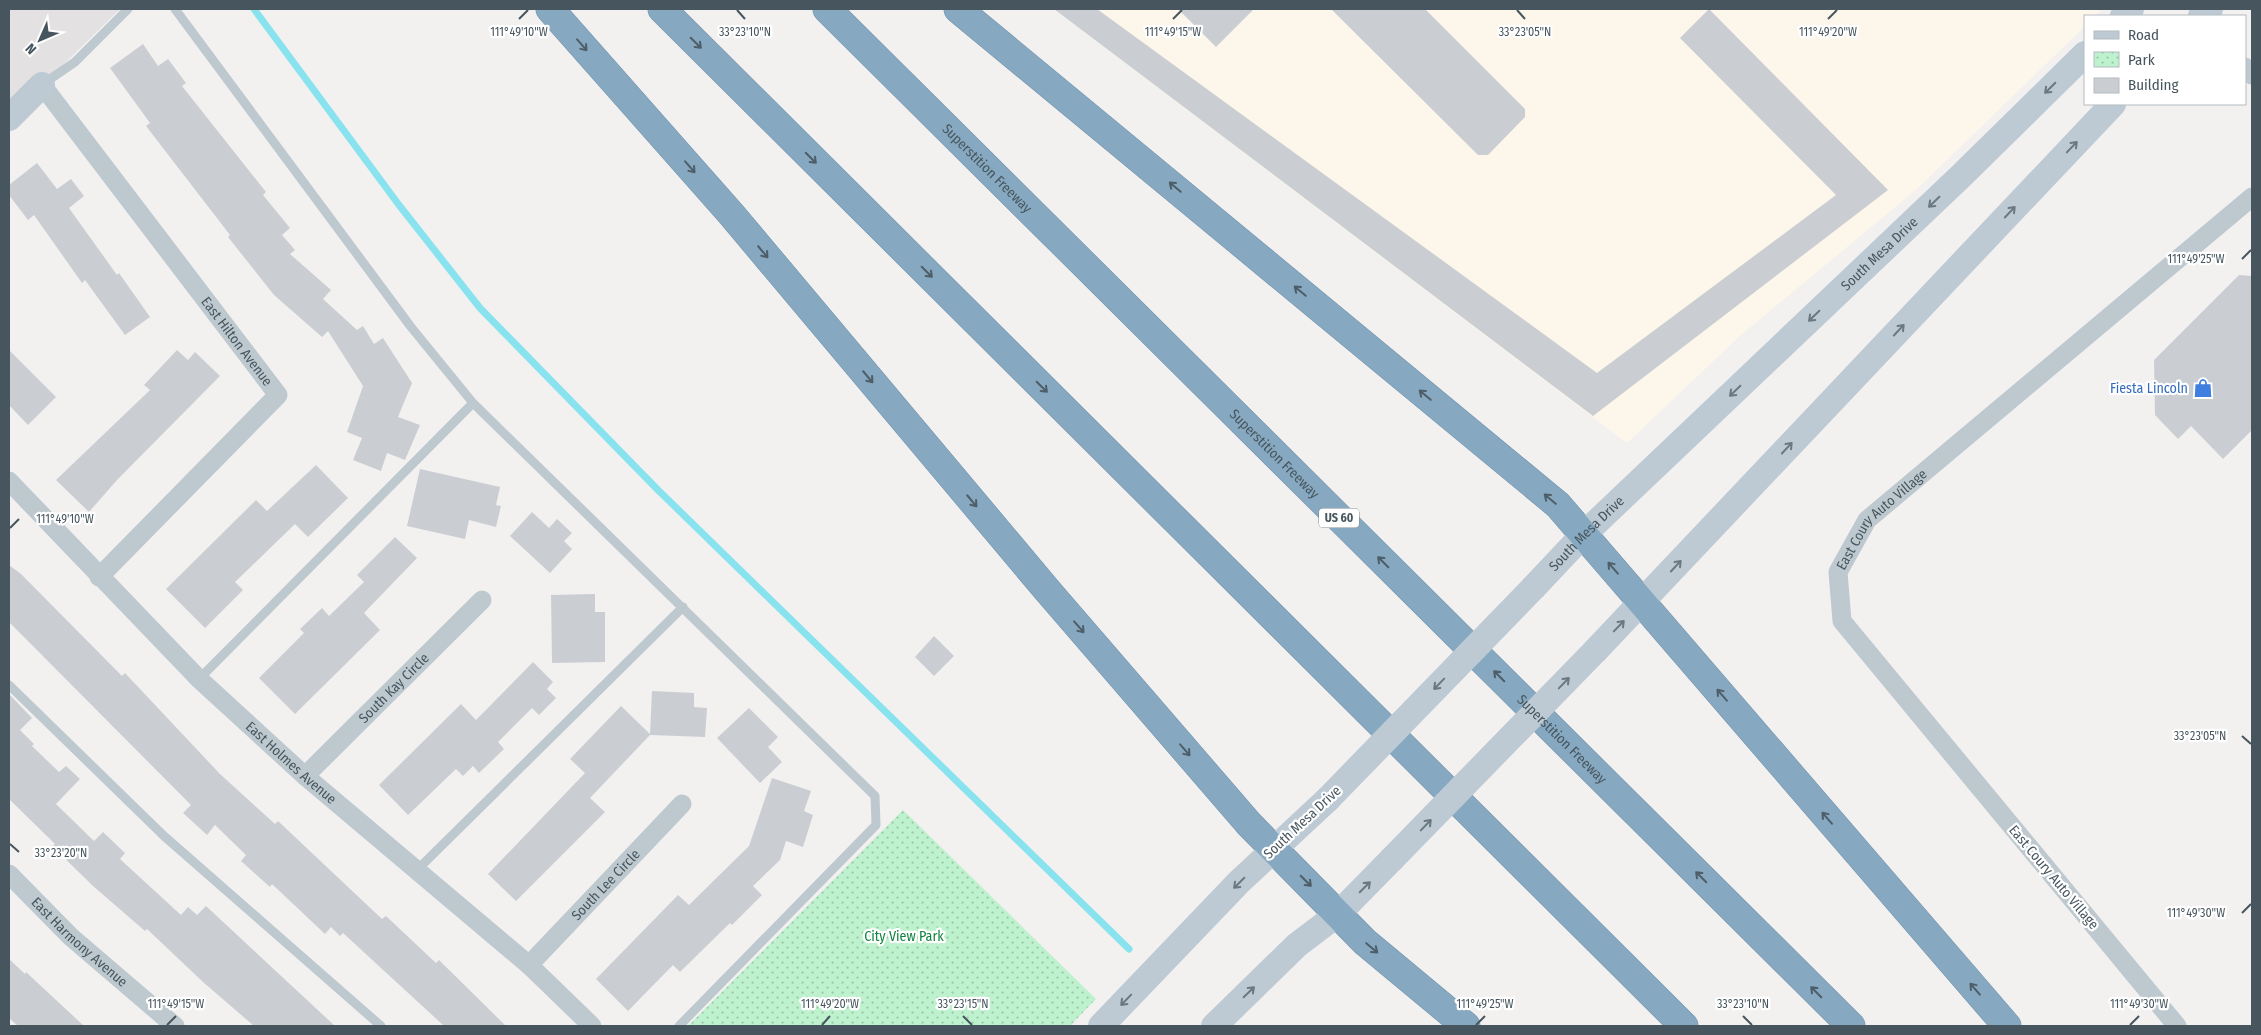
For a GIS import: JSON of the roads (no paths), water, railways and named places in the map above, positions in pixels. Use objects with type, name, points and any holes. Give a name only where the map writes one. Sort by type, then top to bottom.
[{"type":"highway","points":[[550,9],[732,215],[1060,606],[1249,824],[1365,942],[1466,1026]]},
{"type":"highway","points":[[662,9],[1684,1026]]},
{"type":"highway","name":"Superstition Freeway","points":[[827,9],[1851,1026]]},
{"type":"highway","points":[[958,9],[1558,505],[2007,1026]]},
{"type":"main road","name":"South Mesa Drive","points":[[1102,1026],[1273,848],[1328,799],[1583,535],[1954,183],[2084,55]]},
{"type":"main road","points":[[9,118],[42,85]]},
{"type":"main road","points":[[1214,1026],[1297,945],[1338,914],[1596,650],[2112,105]]},
{"type":"street","name":"East Hilton Avenue","points":[[42,85],[278,395],[98,577]]},
{"type":"street","name":"East Coury Auto Village","points":[[2177,1026],[1842,621],[1838,572],[1867,520],[2252,197]]},
{"type":"street","name":"East Holmes Avenue","points":[[9,481],[98,577],[199,679],[305,776],[529,965],[592,1026]]},
{"type":"street","name":"South Kay Circle","points":[[305,776],[482,600]]},
{"type":"street","name":"South Lee Circle","points":[[529,965],[682,804]]},
{"type":"street","name":"East Harmony Avenue","points":[[9,874],[71,937],[175,1026]]},
{"type":"lane","points":[[42,85],[75,62],[128,9]]},
{"type":"lane","points":[[175,9],[411,327],[473,403],[875,796],[876,825],[679,1026]]},
{"type":"lane","points":[[199,679],[473,403]]},
{"type":"lane","points":[[417,870],[683,607]]},
{"type":"lane","points":[[9,684],[164,836],[381,1026]]},
{"type":"waterway","points":[[254,9],[399,205],[480,308],[658,490],[1129,949]]},
{"type":"place","name":"Fiesta Lincoln","points":[[2203,388]]},
{"type":"park label","name":"City View Park","points":[[904,936]]}]
